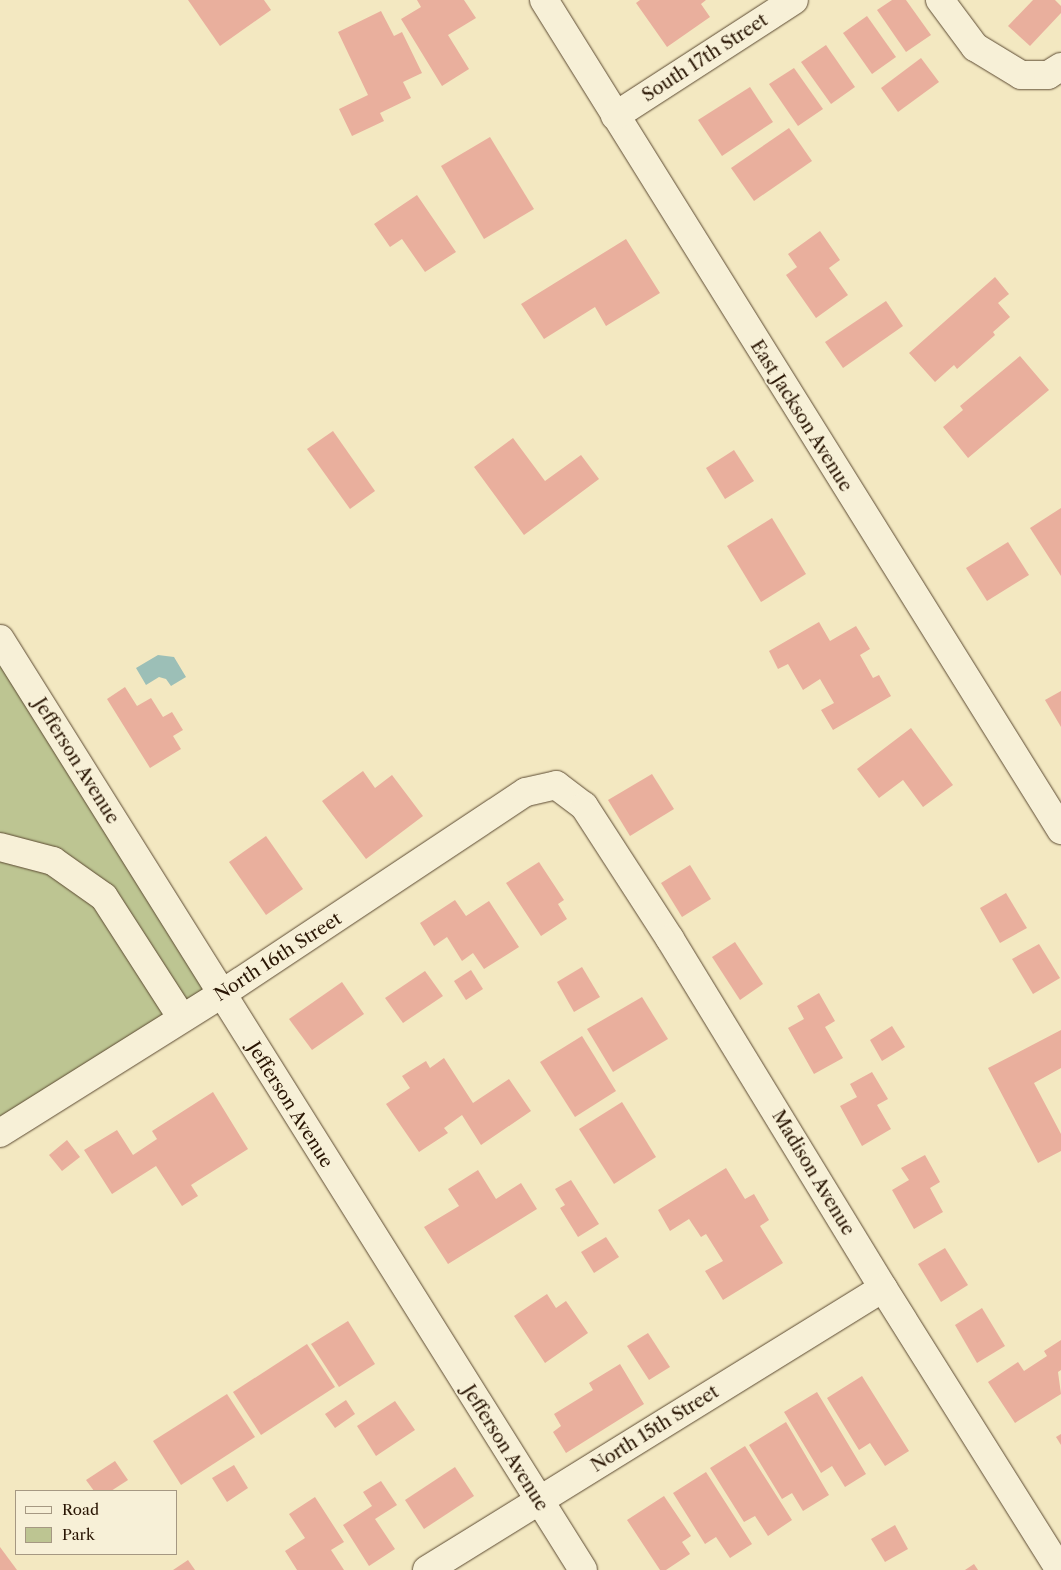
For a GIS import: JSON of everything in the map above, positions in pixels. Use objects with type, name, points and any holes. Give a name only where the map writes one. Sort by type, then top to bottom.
[{"type":"street","name":"East Jackson Avenue","points":[[544,0],[1061,830]]},
{"type":"street","name":"South 17th Street","points":[[615,116],[794,0]]},
{"type":"street","points":[[940,0],[975,47],[1021,75],[1048,75],[1061,67]]},
{"type":"street","name":"Jefferson Avenue","points":[[0,639],[220,995],[582,1570]]},
{"type":"street","name":"North 16th Street","points":[[0,1133],[220,995],[526,792],[556,785]]},
{"type":"street","name":"Madison Avenue","points":[[556,785],[584,806],[670,939],[883,1288],[1060,1570]]},
{"type":"street","points":[[0,847],[53,862],[104,897],[182,1018]]},
{"type":"street","name":"North 15th Street","points":[[427,1570],[883,1288]]},
{"type":"green space","points":[[0,639],[220,995],[0,1133]]},
{"type":"water","points":[[158,655],[174,657],[186,677],[171,686],[166,679],[159,677],[146,685],[136,668]]},
{"type":"building","points":[[188,0],[264,0],[271,10],[220,46]]},
{"type":"building","points":[[417,0],[464,0],[476,18],[448,35],[469,69],[442,86],[401,19],[421,7]]},
{"type":"building","points":[[640,0],[706,0],[701,4],[710,17],[667,47],[636,3]]},
{"type":"building","points":[[892,0],[906,0],[931,35],[906,52],[877,10]]},
{"type":"building","points":[[1033,0],[1055,0],[1061,6],[1061,13],[1030,46],[1008,26]]},
{"type":"building","points":[[381,11],[394,36],[402,32],[422,73],[403,82],[411,98],[380,113],[384,121],[352,136],[339,109],[368,95],[338,32]]},
{"type":"building","points":[[867,16],[896,57],[872,74],[843,33]]},
{"type":"building","points":[[826,45],[855,87],[831,104],[801,62]]},
{"type":"building","points":[[921,58],[939,82],[898,112],[881,88]]},
{"type":"building","points":[[794,68],[823,109],[798,126],[769,84]]},
{"type":"building","points":[[750,87],[773,122],[722,156],[698,120]]},
{"type":"building","points":[[789,128],[812,161],[754,201],[731,168]]},
{"type":"building","points":[[490,137],[534,209],[484,239],[441,166]]},
{"type":"building","points":[[417,195],[456,252],[425,272],[402,239],[390,247],[374,224]]},
{"type":"building","points":[[820,231],[840,260],[829,268],[848,295],[816,318],[786,275],[797,267],[788,254]]},
{"type":"building","points":[[626,239],[660,293],[606,326],[595,307],[544,339],[521,304]]},
{"type":"building","points":[[995,277],[1009,294],[998,303],[1010,317],[993,332],[995,335],[957,369],[954,365],[935,382],[909,353]]},
{"type":"building","points":[[886,301],[903,326],[843,368],[825,342]]},
{"type":"building","points":[[1020,356],[1049,390],[968,458],[943,427],[963,410],[960,406]]},
{"type":"building","points":[[333,431],[375,491],[350,509],[307,449]]},
{"type":"building","points":[[513,438],[545,481],[581,455],[599,479],[524,535],[474,467]]},
{"type":"building","points":[[734,450],[754,481],[725,499],[706,468]]},
{"type":"building","points":[[1061,508],[1061,576],[1030,528]]},
{"type":"building","points":[[772,518],[806,574],[761,602],[727,546]]},
{"type":"building","points":[[1008,542],[1029,575],[987,601],[966,568]]},
{"type":"building","points":[[819,622],[830,641],[856,626],[870,649],[860,655],[873,678],[879,675],[891,696],[833,730],[821,710],[834,703],[820,679],[803,690],[788,664],[778,669],[769,651]]},
{"type":"building","points":[[125,687],[137,706],[151,698],[163,717],[172,712],[183,730],[173,736],[181,749],[150,768],[107,699]]},
{"type":"building","points":[[1061,691],[1061,727],[1045,700]]},
{"type":"building","points":[[911,728],[953,785],[923,807],[903,780],[879,798],[857,769]]},
{"type":"building","points":[[363,771],[375,788],[392,775],[423,816],[366,859],[322,801]]},
{"type":"building","points":[[652,774],[674,809],[630,836],[608,800]]},
{"type":"building","points":[[266,836],[303,889],[266,915],[229,862]]},
{"type":"building","points":[[539,862],[564,900],[558,904],[567,919],[541,936],[506,883]]},
{"type":"building","points":[[690,865],[711,899],[682,917],[661,883]]},
{"type":"building","points":[[1006,893],[1027,928],[1000,943],[980,908]]},
{"type":"building","points":[[455,900],[466,916],[489,901],[519,947],[484,969],[473,953],[462,961],[447,937],[434,946],[420,923]]},
{"type":"building","points":[[735,942],[763,984],[740,1000],[712,957]]},
{"type":"building","points":[[1039,944],[1060,978],[1033,994],[1012,959]]},
{"type":"building","points":[[582,967],[600,997],[574,1012],[557,982]]},
{"type":"building","points":[[471,970],[483,989],[466,1000],[454,981]]},
{"type":"building","points":[[425,971],[443,996],[403,1023],[385,998]]},
{"type":"building","points":[[342,982],[364,1014],[312,1050],[289,1019]]},
{"type":"building","points":[[819,993],[835,1021],[825,1027],[843,1058],[814,1074],[788,1028],[804,1019],[797,1006]]},
{"type":"building","points":[[642,997],[668,1039],[613,1072],[587,1029]]},
{"type":"building","points":[[892,1026],[905,1047],[882,1061],[870,1040]]},
{"type":"building","points":[[1061,1030],[1061,1068],[1034,1083],[1061,1134],[1061,1151],[1038,1163],[988,1068]]},
{"type":"building","points":[[582,1036],[616,1091],[575,1117],[540,1062]]},
{"type":"building","points":[[444,1058],[473,1103],[509,1079],[531,1111],[481,1145],[462,1115],[444,1128],[448,1133],[419,1152],[386,1104],[410,1088],[402,1076],[426,1061],[430,1068]]},
{"type":"building","points":[[872,1072],[888,1099],[877,1105],[891,1129],[862,1146],[840,1106],[857,1097],[850,1084]]},
{"type":"building","points":[[213,1092],[248,1149],[191,1185],[198,1196],[182,1206],[156,1166],[112,1194],[84,1150],[117,1130],[133,1155],[157,1139],[152,1131]]},
{"type":"building","points":[[622,1102],[656,1157],[614,1184],[579,1129]]},
{"type":"building","points":[[67,1140],[80,1157],[62,1171],[49,1155]]},
{"type":"building","points":[[925,1155],[940,1182],[930,1188],[943,1212],[914,1229],[892,1190],[909,1180],[901,1168]]},
{"type":"building","points":[[726,1168],[745,1199],[754,1194],[769,1220],[760,1226],[783,1263],[723,1300],[705,1271],[723,1261],[706,1234],[701,1237],[689,1219],[670,1231],[658,1210]]},
{"type":"building","points":[[478,1170],[496,1199],[521,1183],[537,1209],[448,1264],[424,1227],[459,1206],[448,1189]]},
{"type":"building","points":[[571,1180],[599,1224],[578,1237],[560,1208],[565,1205],[555,1189]]},
{"type":"building","points":[[606,1237],[619,1257],[594,1273],[581,1252]]},
{"type":"building","points":[[945,1248],[968,1285],[941,1302],[918,1264]]},
{"type":"building","points":[[547,1294],[556,1308],[566,1301],[588,1333],[545,1363],[514,1316]]},
{"type":"building","points":[[982,1308],[1005,1346],[977,1363],[955,1325]]},
{"type":"building","points":[[348,1321],[375,1364],[339,1387],[311,1344]]},
{"type":"building","points":[[648,1333],[670,1367],[649,1380],[627,1346]]},
{"type":"building","points":[[1061,1340],[1061,1370],[1058,1372],[1061,1394],[1015,1423],[988,1382],[1018,1362],[1024,1371],[1047,1356],[1044,1351]]},
{"type":"building","points":[[307,1344],[335,1387],[261,1435],[233,1392]]},
{"type":"building","points":[[620,1364],[644,1404],[566,1453],[553,1432],[561,1426],[554,1414],[593,1390],[589,1383]]},
{"type":"building","points":[[862,1376],[909,1451],[885,1466],[870,1443],[859,1450],[827,1398]]},
{"type":"building","points":[[817,1392],[866,1474],[845,1487],[832,1466],[821,1473],[784,1412]]},
{"type":"building","points":[[227,1394],[255,1437],[181,1485],[153,1441]]},
{"type":"building","points":[[346,1400],[355,1414],[335,1428],[325,1414]]},
{"type":"building","points":[[395,1401],[415,1430],[376,1456],[357,1426]]},
{"type":"building","points":[[786,1422],[829,1495],[803,1511],[792,1493],[782,1499],[749,1445]]},
{"type":"building","points":[[1061,1434],[1061,1445],[1056,1437]]},
{"type":"building","points":[[745,1446],[792,1520],[768,1536],[755,1516],[744,1522],[710,1468]]},
{"type":"building","points":[[115,1461],[128,1480],[113,1490],[93,1490],[86,1480]]},
{"type":"building","points":[[234,1465],[248,1488],[227,1502],[212,1478]]},
{"type":"building","points":[[455,1467],[474,1496],[424,1529],[405,1500]]},
{"type":"building","points":[[706,1472],[752,1544],[730,1558],[716,1537],[705,1544],[673,1493]]},
{"type":"building","points":[[381,1481],[397,1505],[375,1519],[395,1549],[369,1566],[343,1525],[372,1506],[363,1492]]},
{"type":"building","points":[[664,1496],[691,1536],[682,1542],[690,1554],[666,1570],[660,1570],[627,1520]]},
{"type":"building","points":[[315,1497],[344,1542],[331,1550],[344,1570],[297,1570],[285,1551],[305,1538],[289,1514]]},
{"type":"building","points":[[895,1525],[908,1549],[885,1562],[871,1539]]},
{"type":"building","points":[[0,1547],[17,1570],[0,1570]]},
{"type":"building","points":[[188,1560],[195,1570],[173,1570]]},
{"type":"building","points":[[974,1564],[978,1570],[965,1570]]}]
